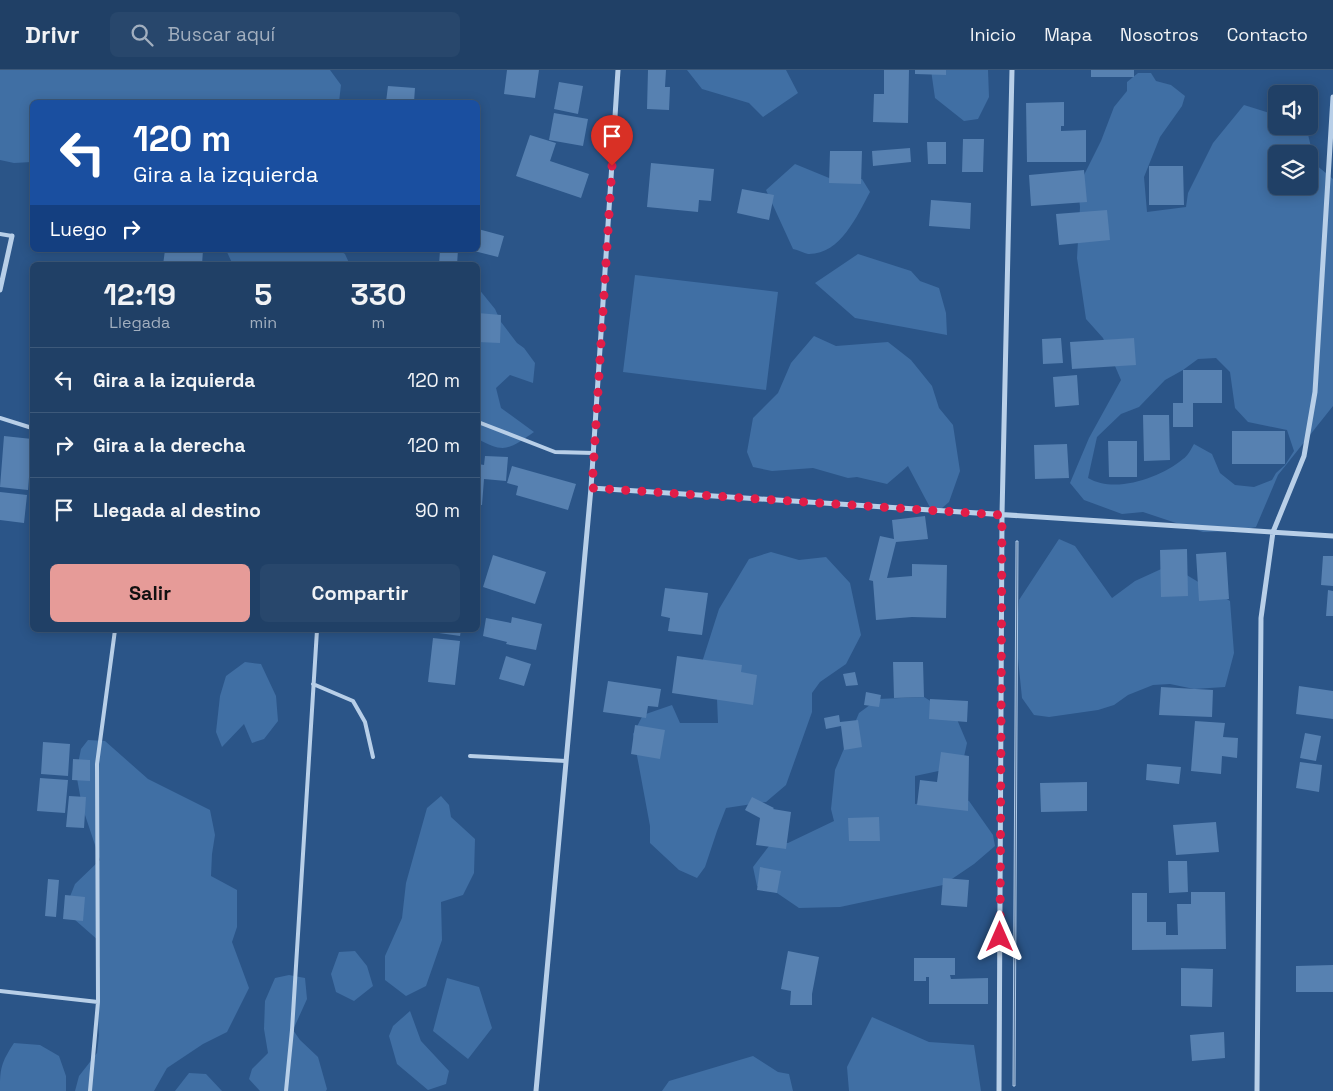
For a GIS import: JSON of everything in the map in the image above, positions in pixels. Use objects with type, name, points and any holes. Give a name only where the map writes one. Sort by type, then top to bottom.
[{"type":"street","points":[[536,1091],[592,488],[618,70]]},
{"type":"street","points":[[999,1091],[1002,515],[1012,70]]},
{"type":"street","points":[[1257,1091],[1261,618],[1273,532],[1304,456],[1315,392],[1333,97]]},
{"type":"street","points":[[0,290],[12,236]]},
{"type":"street","points":[[592,488],[1333,536]]},
{"type":"lane","points":[[0,234],[12,236]]},
{"type":"lane","points":[[0,418],[30,427]]},
{"type":"lane","points":[[480,423],[556,452],[594,453]]},
{"type":"lane","points":[[90,1091],[98,1002],[97,764],[115,632]]},
{"type":"lane","points":[[286,1091],[292,1030],[317,632]]},
{"type":"lane","points":[[313,684],[353,701],[365,722],[373,757]]},
{"type":"lane","points":[[470,756],[566,760]]},
{"type":"lane","points":[[0,991],[98,1002]]},
{"type":"shaded area","points":[[0,70],[330,70],[341,85],[339,100],[30,100],[30,162],[14,163],[0,160]]},
{"type":"shaded area","points":[[687,70],[786,70],[798,93],[763,117],[749,103],[702,89]]},
{"type":"shaded area","points":[[931,70],[988,70],[989,97],[978,119],[964,121],[935,98]]},
{"type":"shaded area","points":[[1138,73],[1151,73],[1156,81],[1171,85],[1185,96],[1182,106],[1160,137],[1144,177],[1147,212],[1186,207],[1188,193],[1213,143],[1244,105],[1268,112],[1268,135],[1308,135],[1310,145],[1268,145],[1268,195],[1318,195],[1318,166],[1333,179],[1333,406],[1278,475],[1256,527],[1236,531],[1203,532],[1143,512],[1122,514],[1084,500],[1070,483],[1089,438],[1121,380],[1103,338],[1086,319],[1077,258],[1080,207],[1078,187],[1101,141],[1114,107],[1127,91],[1127,82]],"holes":[[[1216,358],[1230,372],[1235,408],[1248,422],[1287,430],[1294,451],[1272,480],[1254,487],[1235,485],[1220,473],[1212,454],[1194,444],[1185,458],[1150,478],[1124,484],[1099,483],[1088,478],[1097,437],[1121,414],[1139,407],[1165,380],[1198,359]]]},
{"type":"shaded area","points":[[795,164],[834,180],[862,179],[870,192],[846,232],[829,248],[819,253],[808,254],[793,249],[766,190]]},
{"type":"shaded area","points":[[227,252],[342,252],[349,262],[232,262]]},
{"type":"shaded area","points":[[858,254],[911,271],[920,281],[939,288],[946,313],[947,335],[855,318],[815,283]]},
{"type":"shaded area","points":[[635,275],[778,292],[766,390],[623,372]]},
{"type":"shaded area","points":[[480,290],[495,309],[501,322],[535,363],[533,383],[510,375],[496,388],[501,408],[534,432],[512,446],[501,448],[480,440]]},
{"type":"shaded area","points":[[814,336],[836,346],[888,342],[911,360],[932,386],[939,408],[953,425],[960,471],[949,502],[934,515],[908,466],[887,484],[857,477],[848,478],[813,468],[772,471],[753,467],[747,452],[753,418],[778,393],[791,363]]},
{"type":"shaded area","points":[[1059,539],[1075,546],[1112,598],[1135,581],[1170,565],[1230,601],[1234,653],[1225,687],[1194,689],[1170,684],[1153,685],[1128,695],[1114,705],[1098,710],[1049,717],[1034,715],[1022,698],[1016,639],[1019,600]]},
{"type":"shaded area","points":[[1016,541],[1018,541],[1015,1086],[1013,1086]]},
{"type":"shaded area","points":[[771,552],[799,560],[826,557],[850,583],[861,635],[846,664],[820,682],[812,693],[812,712],[786,785],[766,802],[726,808],[705,867],[697,878],[679,870],[650,843],[650,826],[633,734],[643,715],[672,705],[680,723],[718,723],[717,699],[697,678],[719,609],[749,559]]},
{"type":"shaded area","points":[[245,662],[261,664],[276,696],[278,721],[264,739],[252,743],[244,724],[222,747],[216,732],[220,696],[226,676]]},
{"type":"shaded area","points":[[924,697],[956,717],[967,743],[962,766],[915,776],[915,804],[960,797],[969,801],[993,835],[995,846],[974,864],[943,885],[840,907],[799,908],[777,893],[757,886],[753,867],[772,842],[788,843],[834,821],[831,809],[835,770],[859,713],[878,699]]},
{"type":"shaded area","points":[[88,740],[105,741],[148,779],[210,810],[215,835],[211,876],[237,890],[237,927],[232,942],[249,988],[227,1032],[203,1044],[167,1068],[154,1091],[75,1091],[79,1076],[97,1053],[99,1035],[96,982],[100,966],[99,941],[74,919],[69,899],[75,884],[100,860],[82,806],[76,773],[81,749]]},
{"type":"shaded area","points":[[441,796],[449,805],[451,817],[475,839],[474,873],[463,895],[441,902],[442,940],[426,986],[406,996],[385,980],[385,956],[402,918],[406,883],[427,808]]},
{"type":"shaded area","points":[[355,951],[367,966],[373,986],[354,1001],[336,992],[331,974],[339,952]]},
{"type":"shaded area","points":[[289,975],[305,978],[307,999],[293,1030],[300,1040],[318,1057],[326,1091],[260,1091],[249,1079],[252,1069],[268,1053],[264,1029],[265,1001],[275,978]]},
{"type":"shaded area","points":[[447,978],[479,987],[492,1028],[468,1059],[433,1031]]},
{"type":"shaded area","points":[[410,1011],[421,1041],[449,1071],[446,1084],[428,1090],[397,1064],[389,1036],[393,1026]]},
{"type":"shaded area","points":[[872,1017],[929,1042],[974,1045],[981,1091],[849,1091],[847,1067]]},
{"type":"shaded area","points":[[14,1043],[40,1045],[59,1056],[66,1076],[66,1091],[0,1091],[2,1066]]},
{"type":"shaded area","points":[[753,1056],[778,1072],[789,1074],[793,1091],[662,1091],[669,1081]]},
{"type":"shaded area","points":[[189,1073],[206,1074],[222,1091],[175,1091]]},
{"type":"building","points":[[507,70],[539,70],[535,98],[504,94]]},
{"type":"building","points":[[648,70],[666,70],[665,87],[670,87],[669,110],[647,109]]},
{"type":"building","points":[[884,70],[909,70],[908,123],[873,122],[874,94],[884,94]]},
{"type":"building","points":[[915,70],[946,70],[946,75],[915,74]]},
{"type":"building","points":[[1091,70],[1134,70],[1134,77],[1091,77]]},
{"type":"building","points":[[559,82],[583,86],[578,114],[554,109]]},
{"type":"building","points":[[388,86],[415,88],[414,100],[386,100]]},
{"type":"building","points":[[1064,102],[1064,126],[1061,126],[1061,131],[1086,130],[1086,162],[1027,162],[1026,103]]},
{"type":"building","points":[[554,113],[588,119],[583,146],[549,140]]},
{"type":"building","points":[[530,135],[556,143],[550,161],[589,174],[581,198],[516,176]]},
{"type":"building","points":[[963,139],[984,139],[983,172],[962,172]]},
{"type":"building","points":[[927,142],[946,142],[946,164],[928,164]]},
{"type":"building","points":[[910,148],[911,162],[873,166],[872,151]]},
{"type":"building","points":[[830,151],[862,151],[861,184],[829,183]]},
{"type":"building","points":[[651,163],[714,169],[711,201],[699,200],[698,212],[647,207]]},
{"type":"building","points":[[1149,166],[1183,166],[1184,205],[1149,205]]},
{"type":"building","points":[[1084,170],[1087,202],[1031,206],[1029,175]]},
{"type":"building","points":[[742,189],[774,195],[769,220],[737,213]]},
{"type":"building","points":[[931,200],[971,203],[970,229],[929,226]]},
{"type":"building","points":[[1107,210],[1110,240],[1059,245],[1056,214]]},
{"type":"building","points":[[480,230],[504,236],[498,257],[478,252],[480,252]]},
{"type":"building","points":[[165,252],[203,252],[202,262],[163,262]]},
{"type":"building","points":[[440,252],[458,252],[457,262],[439,262]]},
{"type":"building","points":[[480,313],[501,315],[500,343],[480,342]]},
{"type":"building","points":[[1061,338],[1063,363],[1043,364],[1042,339]]},
{"type":"building","points":[[1134,338],[1136,365],[1072,369],[1070,342]]},
{"type":"building","points":[[1183,370],[1222,370],[1222,403],[1193,403],[1193,427],[1173,427],[1173,403],[1183,403]]},
{"type":"building","points":[[1077,375],[1079,405],[1055,407],[1053,377]]},
{"type":"building","points":[[1143,415],[1169,415],[1170,460],[1144,461]]},
{"type":"building","points":[[1232,431],[1285,431],[1285,464],[1232,464]]},
{"type":"building","points":[[4,436],[30,439],[28,490],[0,487]]},
{"type":"building","points":[[1108,441],[1137,441],[1137,477],[1109,477]]},
{"type":"building","points":[[1067,444],[1069,478],[1035,479],[1034,445]]},
{"type":"building","points":[[485,456],[508,457],[506,481],[484,479],[482,505],[480,505],[480,464],[484,465]]},
{"type":"building","points":[[512,466],[576,484],[568,510],[516,495],[518,486],[507,483]]},
{"type":"building","points":[[0,492],[27,495],[24,523],[0,520]]},
{"type":"building","points":[[925,516],[928,539],[896,542],[887,578],[912,576],[912,564],[947,565],[946,618],[912,617],[876,620],[873,581],[869,580],[880,536],[894,539],[892,520]]},
{"type":"building","points":[[1187,549],[1188,596],[1161,597],[1160,550]]},
{"type":"building","points":[[1226,552],[1229,599],[1199,601],[1196,554]]},
{"type":"building","points":[[493,555],[546,572],[535,604],[483,587]]},
{"type":"building","points":[[1323,556],[1333,556],[1333,586],[1321,585]]},
{"type":"building","points":[[665,588],[708,593],[702,635],[668,631],[670,618],[661,616]]},
{"type":"building","points":[[1328,590],[1333,591],[1333,616],[1326,616]]},
{"type":"building","points":[[512,617],[542,624],[536,650],[506,644],[507,642],[483,636],[486,618],[511,623]]},
{"type":"building","points":[[432,632],[461,632],[460,636]]},
{"type":"building","points":[[433,638],[460,641],[455,685],[428,682]]},
{"type":"building","points":[[506,656],[531,664],[524,686],[499,679]]},
{"type":"building","points":[[677,656],[742,665],[741,672],[757,675],[753,705],[672,693]]},
{"type":"building","points":[[893,662],[923,662],[924,697],[894,698]]},
{"type":"building","points":[[855,672],[858,685],[846,686],[843,674]]},
{"type":"building","points":[[608,681],[661,689],[658,707],[648,706],[646,718],[603,712]]},
{"type":"building","points":[[1299,686],[1333,691],[1333,719],[1296,714]]},
{"type":"building","points":[[1161,687],[1213,690],[1212,717],[1159,715]]},
{"type":"building","points":[[866,692],[881,695],[879,707],[864,705]]},
{"type":"building","points":[[930,699],[968,701],[967,722],[929,719]]},
{"type":"building","points":[[839,715],[840,722],[858,720],[862,747],[844,750],[841,726],[826,729],[824,718]]},
{"type":"building","points":[[1195,721],[1225,723],[1223,737],[1238,738],[1237,758],[1222,756],[1221,774],[1191,771]]},
{"type":"building","points":[[635,725],[665,730],[660,759],[631,754]]},
{"type":"building","points":[[1305,733],[1321,736],[1316,761],[1300,758]]},
{"type":"building","points":[[43,742],[70,744],[68,776],[41,774]]},
{"type":"building","points":[[941,752],[969,756],[968,811],[917,805],[920,780],[937,782]]},
{"type":"building","points":[[73,759],[90,760],[90,781],[72,780]]},
{"type":"building","points":[[1300,762],[1322,765],[1319,792],[1296,788]]},
{"type":"building","points":[[1147,764],[1181,767],[1179,784],[1146,780]]},
{"type":"building","points":[[40,778],[68,780],[65,813],[37,811]]},
{"type":"building","points":[[1087,782],[1087,811],[1041,812],[1040,783]]},
{"type":"building","points":[[69,796],[86,797],[84,828],[66,827]]},
{"type":"building","points":[[752,797],[773,809],[791,812],[786,849],[756,845],[760,818],[745,810]]},
{"type":"building","points":[[879,817],[880,841],[849,841],[848,818]]},
{"type":"building","points":[[1216,822],[1219,852],[1176,855],[1173,825]]},
{"type":"building","points":[[1168,861],[1187,861],[1188,892],[1169,893]]},
{"type":"building","points":[[760,867],[781,871],[777,893],[757,890]]},
{"type":"building","points":[[943,878],[969,880],[967,907],[941,905]]},
{"type":"building","points":[[48,879],[59,880],[56,917],[45,916]]},
{"type":"building","points":[[1191,892],[1225,892],[1226,949],[1132,950],[1132,893],[1147,893],[1147,922],[1166,922],[1166,935],[1178,935],[1177,904],[1191,904]]},
{"type":"building","points":[[65,895],[85,897],[83,921],[63,919]]},
{"type":"building","points":[[788,951],[819,957],[812,994],[812,1005],[790,1005],[791,991],[781,989]]},
{"type":"building","points":[[914,958],[955,958],[955,975],[950,975],[951,979],[988,978],[988,1004],[929,1004],[929,977],[926,977],[926,981],[914,981]]},
{"type":"building","points":[[1333,965],[1333,992],[1296,992],[1296,966]]},
{"type":"building","points":[[1181,968],[1213,969],[1212,1007],[1181,1006]]},
{"type":"building","points":[[1224,1032],[1225,1058],[1192,1061],[1190,1035]]},
{"type":"route","points":[[612,166],[592,488],[1002,515],[1000,937]]}]
